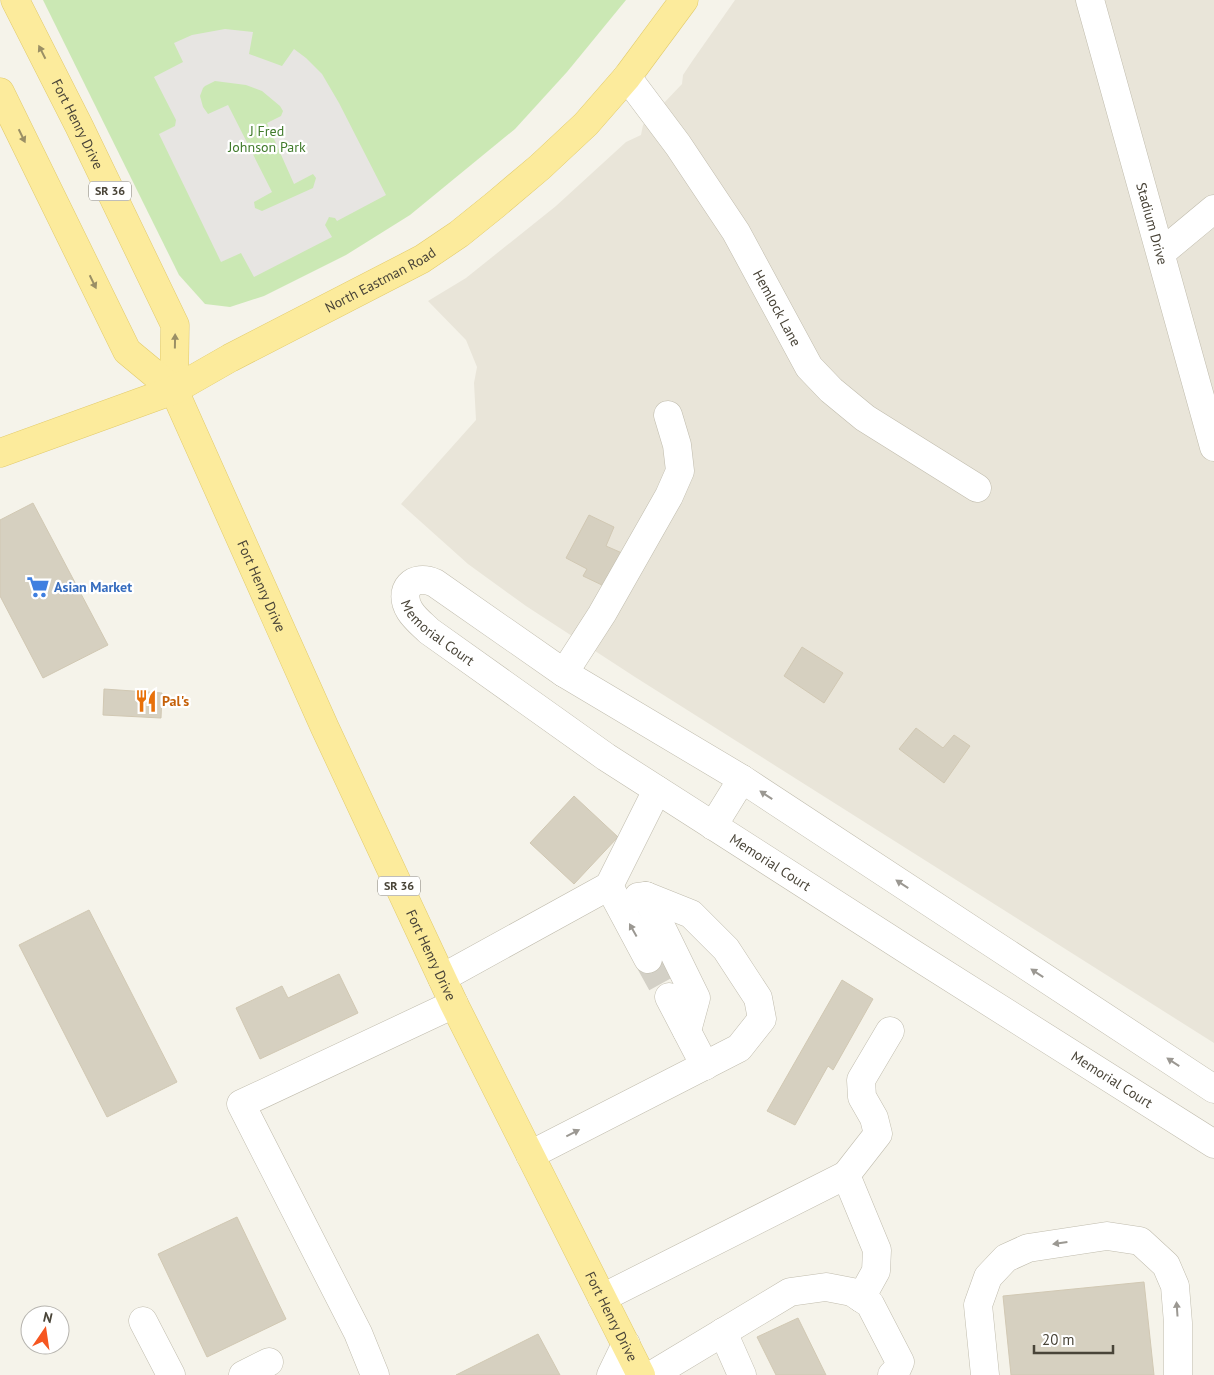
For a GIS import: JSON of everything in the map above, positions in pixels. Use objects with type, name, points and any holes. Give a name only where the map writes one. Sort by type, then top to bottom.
[{"type":"main road","name":"Fort Henry Drive","points":[[16,0],[175,325],[174,390],[325,728],[454,1004],[641,1375]]},
{"type":"main road","name":"North Eastman Road","points":[[0,452],[174,390],[230,358],[422,260],[459,234],[540,167],[586,124],[627,78],[684,0]]},
{"type":"main road","name":"Fort Henry Drive","points":[[0,92],[127,351],[174,390]]},
{"type":"street","name":"Stadium Drive","points":[[1090,0],[1214,447]]},
{"type":"street","name":"Hemlock Lane","points":[[627,78],[678,145],[736,232],[810,367],[831,390],[865,418],[977,488]]},
{"type":"street","points":[[1161,253],[1214,209]]},
{"type":"street","points":[[564,673],[602,614],[669,496],[680,471],[677,445],[668,415]]},
{"type":"street","name":"Memorial Court","points":[[1214,1089],[742,779],[564,673],[435,583],[427,579],[418,579],[410,583],[406,589],[409,610],[429,631],[606,757],[1214,1144]]},
{"type":"street","points":[[713,826],[742,779]]},
{"type":"street","points":[[613,893],[657,790]]},
{"type":"street","points":[[613,893],[648,959]]},
{"type":"street","points":[[442,978],[613,893],[646,896],[692,914],[726,949],[758,998],[762,1019],[739,1048],[530,1155]]},
{"type":"street","points":[[646,896],[696,998],[687,1031]]},
{"type":"street","points":[[669,997],[705,1066]]},
{"type":"street","points":[[376,1375],[358,1333],[241,1104],[454,1004]]},
{"type":"street","points":[[602,1298],[846,1175],[878,1134],[874,1118],[862,1096],[861,1080],[890,1031]]},
{"type":"street","points":[[846,1175],[877,1250],[876,1271],[861,1298]]},
{"type":"street","points":[[985,1375],[978,1305],[988,1277],[1006,1258],[1028,1248],[1108,1236],[1140,1241],[1166,1265],[1175,1286],[1178,1323],[1178,1375]]},
{"type":"street","points":[[652,1375],[790,1292],[826,1287],[852,1292],[870,1304],[900,1362],[896,1372],[892,1375]]},
{"type":"street","points":[[143,1321],[171,1375]]},
{"type":"street","points":[[723,1332],[742,1375]]},
{"type":"street","points":[[611,1375],[626,1344]]},
{"type":"street","points":[[242,1375],[269,1362]]},
{"type":"shaded area","points":[[735,0],[1214,0],[1214,1043],[526,606],[468,564],[401,504],[476,420],[474,383],[477,367],[466,340],[428,301],[466,278],[556,206],[626,142],[641,135],[643,125],[682,84],[683,75]]},
{"type":"shaded area","points":[[225,29],[253,32],[249,54],[282,66],[294,49],[306,58],[322,74],[339,103],[386,195],[337,221],[335,218],[329,217],[325,225],[332,237],[254,277],[241,253],[221,262],[159,134],[175,126],[176,120],[154,77],[183,62],[174,43],[192,35]],"holes":[[[215,81],[246,85],[262,91],[280,106],[283,111],[281,116],[267,123],[294,184],[313,174],[316,178],[313,188],[262,211],[255,208],[254,202],[272,192],[228,105],[208,114],[203,107],[200,96],[203,88]]]},
{"type":"green space","name":"J Fred Johnson Park","points":[[43,0],[626,0],[567,72],[515,129],[410,215],[346,255],[264,296],[230,307],[205,304],[179,275]]},
{"type":"building","points":[[33,503],[108,645],[43,678],[0,596],[0,520]]},
{"type":"building","points":[[589,515],[614,527],[606,546],[622,553],[604,586],[583,576],[587,569],[566,558]]},
{"type":"building","points":[[802,647],[843,673],[824,703],[784,676]]},
{"type":"building","points":[[104,689],[162,693],[161,718],[103,715]]},
{"type":"building","points":[[916,728],[943,748],[954,735],[970,746],[944,783],[899,749]]},
{"type":"building","points":[[574,796],[618,837],[574,884],[530,843]]},
{"type":"building","points":[[89,910],[177,1082],[107,1117],[19,945]]},
{"type":"building","points":[[339,974],[358,1013],[260,1059],[236,1008],[282,986],[288,998]]},
{"type":"building","points":[[842,980],[873,999],[833,1070],[828,1066],[795,1125],[767,1111]]},
{"type":"building","points":[[237,1217],[286,1319],[207,1357],[158,1254]]},
{"type":"building","points":[[1144,1282],[1154,1375],[1011,1375],[1003,1296]]},
{"type":"building","points":[[798,1318],[826,1375],[776,1375],[757,1337]]},
{"type":"building","points":[[538,1334],[560,1375],[456,1375]]},
{"type":"tunnel","points":[[648,959],[669,997]]},
{"type":"place","name":"Asian Market","points":[[38,587]]},
{"type":"place","name":"Pal's","points":[[146,701]]}]
